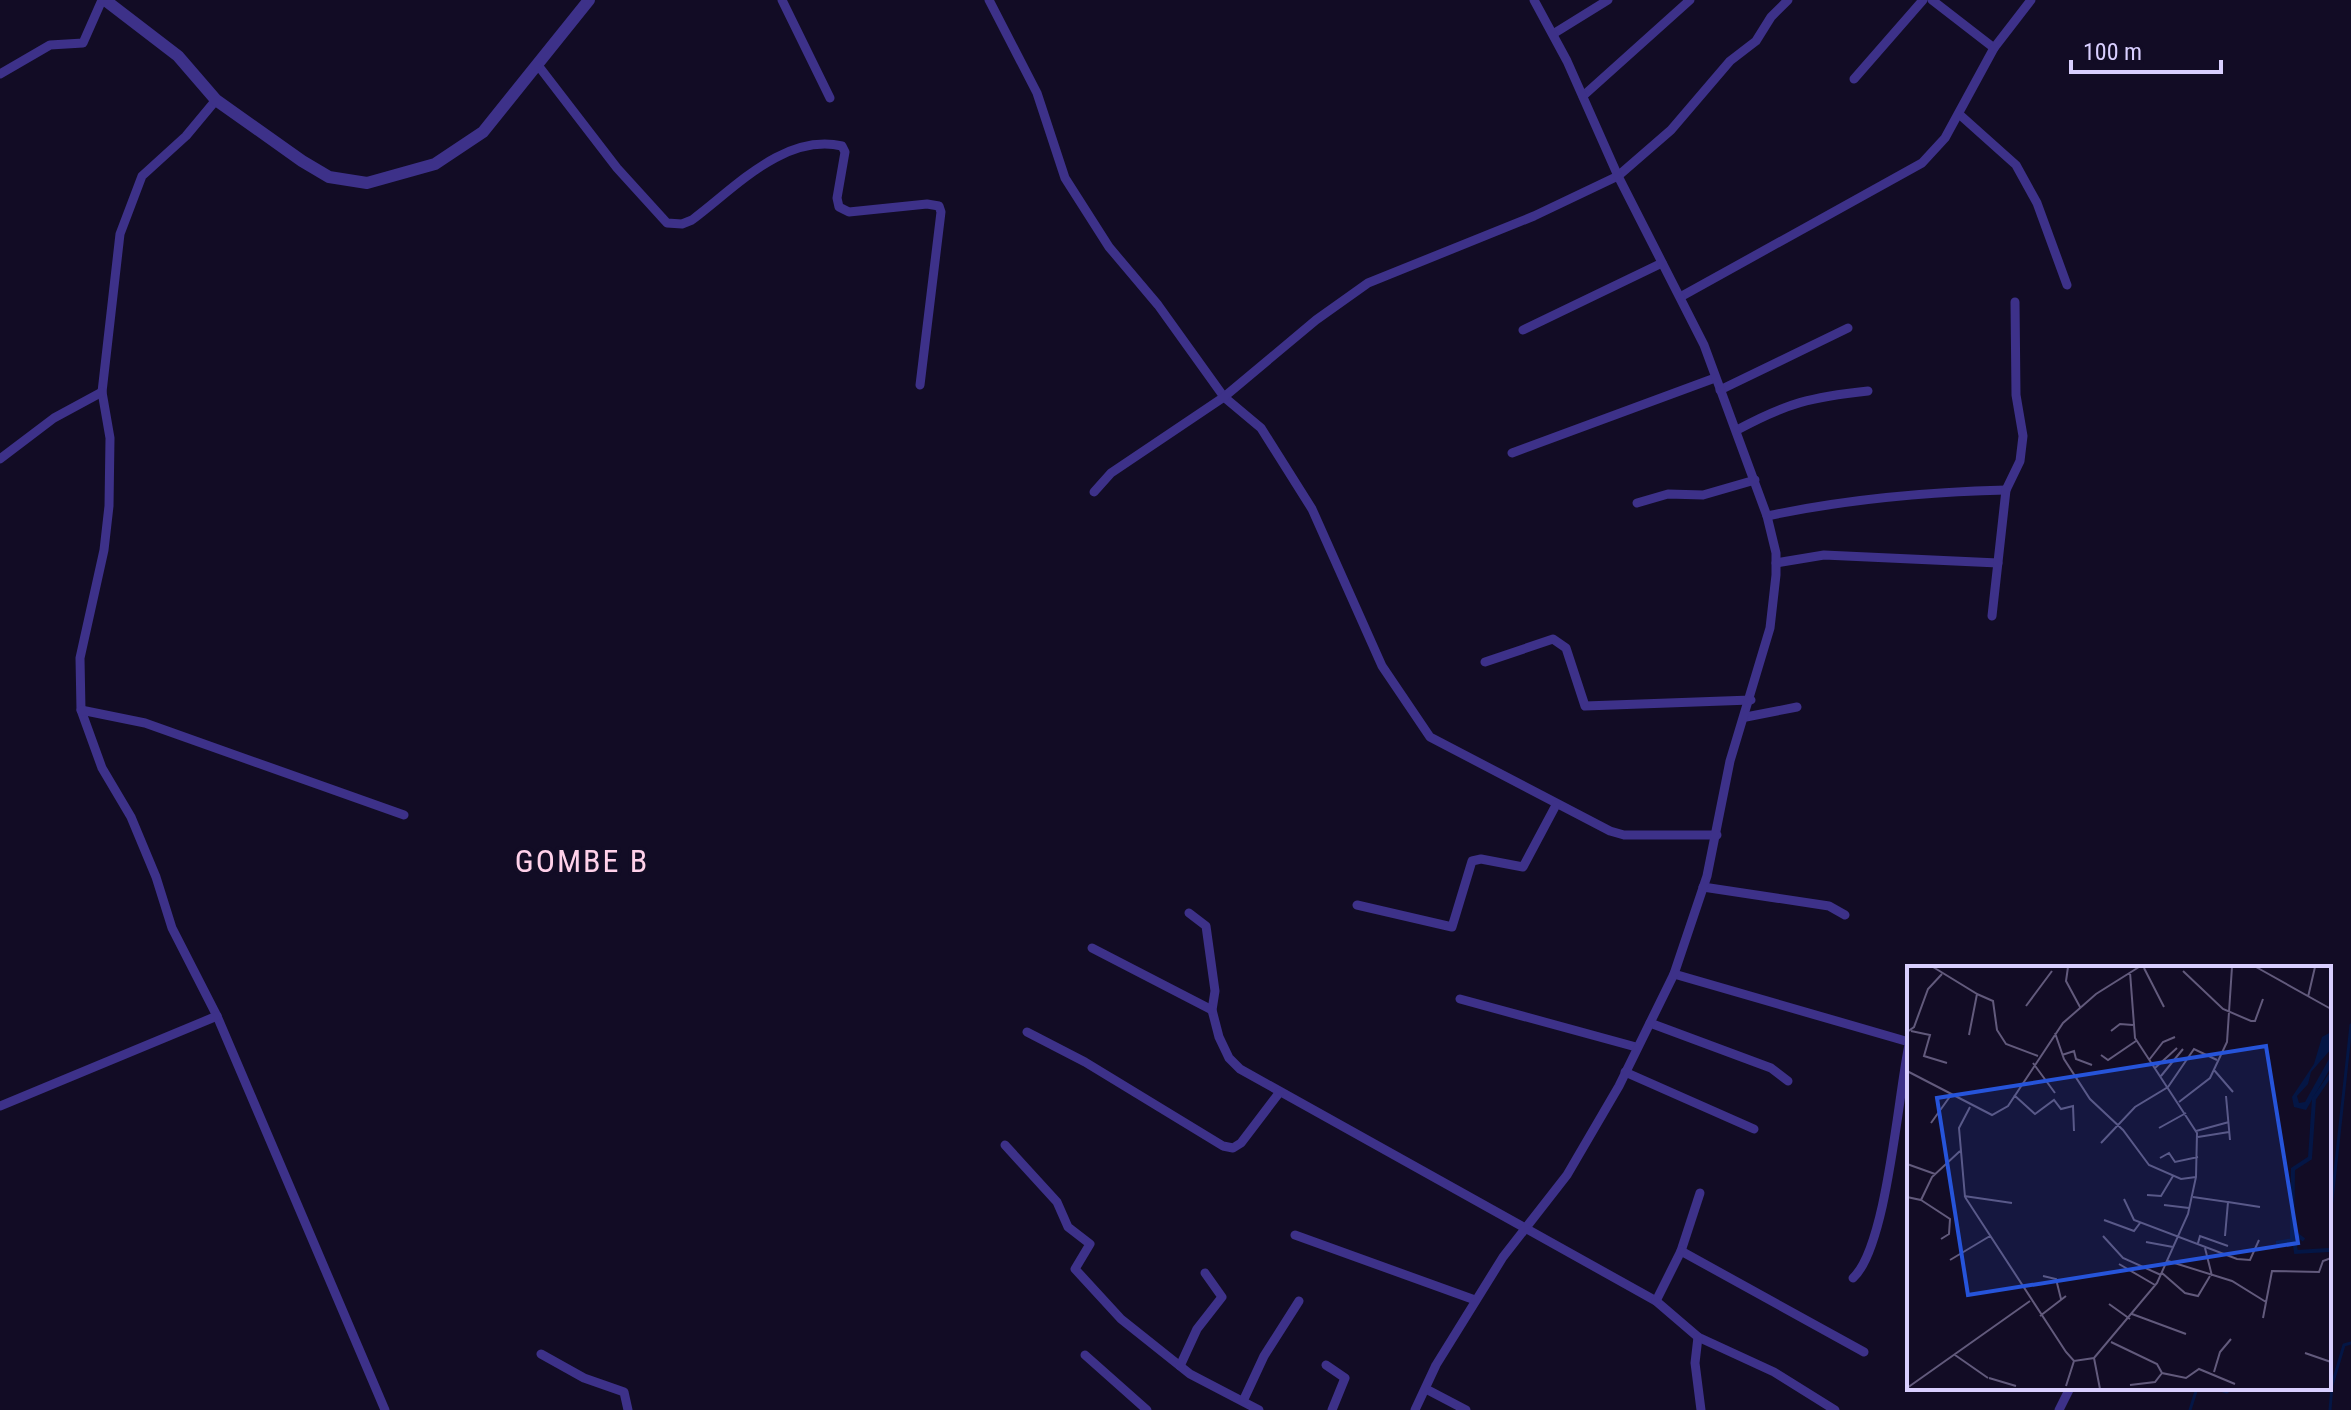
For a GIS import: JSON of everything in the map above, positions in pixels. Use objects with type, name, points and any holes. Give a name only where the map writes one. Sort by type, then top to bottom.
[{"type":"street","points":[[0,74],[50,45],[83,43],[104,0],[178,56],[216,100],[329,177],[367,183],[435,164],[459,151],[483,132],[589,0]]},
{"type":"street","points":[[782,0],[830,98]]},
{"type":"street","points":[[989,0],[1037,93],[1065,178],[1109,247],[1158,305],[1224,397],[1261,428],[1312,509],[1382,666],[1430,737],[1556,805],[1624,835],[1717,835]]},
{"type":"street","points":[[1415,1410],[1475,1300],[1525,1228],[1567,1175],[1625,1072],[1674,974],[1703,887],[1717,835],[1730,761],[1746,717],[1770,628],[1776,563],[1767,516],[1755,480],[1682,296],[1618,176],[1583,96],[1534,0]]},
{"type":"street","points":[[1553,34],[1608,0]]},
{"type":"street","points":[[1583,96],[1690,0]]},
{"type":"street","points":[[1094,492],[1111,473],[1224,397],[1316,320],[1368,283],[1397,268],[1534,216],[1618,176],[1671,130],[1730,61],[1756,41],[1771,17],[1788,0]]},
{"type":"street","points":[[1854,79],[1923,0]]},
{"type":"street","points":[[1932,0],[1994,48]]},
{"type":"street","points":[[1682,296],[1922,163],[1945,138],[1994,48],[2031,0]]},
{"type":"street","points":[[537,64],[617,168],[667,223],[682,224],[692,220],[786,151],[812,144],[842,146],[845,152],[837,198],[839,207],[849,212],[927,204],[939,206],[941,212],[920,385]]},
{"type":"street","points":[[216,100],[186,136],[142,176],[113,267],[102,392],[110,438],[109,506],[104,550],[80,658],[81,710],[102,768],[131,817],[172,928],[217,1016],[385,1410]]},
{"type":"street","points":[[1959,114],[2016,165],[2037,203],[2067,285]]},
{"type":"street","points":[[1523,330],[1662,263]]},
{"type":"street","points":[[1992,616],[2006,490],[2020,461],[2023,436],[2016,395],[2015,302]]},
{"type":"street","points":[[1720,390],[1848,328]]},
{"type":"street","points":[[1512,453],[1715,378]]},
{"type":"street","points":[[1737,430],[1783,405],[1810,397],[1868,391]]},
{"type":"street","points":[[0,459],[54,418],[102,392]]},
{"type":"street","points":[[1637,503],[1668,494],[1703,495],[1755,480]]},
{"type":"street","points":[[1767,516],[1835,501],[1919,492],[2006,490]]},
{"type":"street","points":[[1776,563],[1824,555],[1998,563]]},
{"type":"street","points":[[1485,662],[1553,639],[1566,648],[1585,706],[1751,700]]},
{"type":"street","points":[[1746,717],[1797,707]]},
{"type":"street","points":[[81,710],[145,723],[404,815]]},
{"type":"street","points":[[1357,905],[1452,927],[1472,861],[1481,859],[1523,867],[1556,805]]},
{"type":"street","points":[[1703,887],[1829,906],[1845,915]]},
{"type":"street","points":[[1189,913],[1206,926],[1215,991],[1212,1010],[1229,1058],[1255,1080],[1656,1301],[1698,1337],[1774,1372],[1835,1410]]},
{"type":"street","points":[[1092,948],[1212,1010]]},
{"type":"street","points":[[1674,974],[1907,1042]]},
{"type":"street","points":[[1460,999],[1636,1047]]},
{"type":"street","points":[[0,1106],[217,1016]]},
{"type":"street","points":[[1650,1023],[1771,1068],[1788,1081]]},
{"type":"street","points":[[1027,1032],[1085,1062],[1223,1146],[1233,1148],[1241,1143],[1279,1093]]},
{"type":"street","points":[[1853,1278],[1868,1254],[1879,1218],[1907,1055]]},
{"type":"street","points":[[1625,1072],[1754,1129]]},
{"type":"street","points":[[1005,1145],[1057,1202],[1068,1227],[1090,1244],[1075,1269],[1121,1319],[1180,1366],[1259,1410]]},
{"type":"street","points":[[1656,1301],[1681,1251],[1700,1193]]},
{"type":"street","points":[[1295,1235],[1475,1300]]},
{"type":"street","points":[[1681,1251],[1864,1352]]},
{"type":"street","points":[[1180,1366],[1197,1329],[1222,1297],[1205,1273]]},
{"type":"street","points":[[1244,1399],[1264,1356],[1299,1301]]},
{"type":"street","points":[[1698,1337],[1695,1363],[1701,1410]]},
{"type":"street","points":[[541,1354],[584,1378],[624,1392],[628,1410]]},
{"type":"street","points":[[1085,1355],[1147,1410]]},
{"type":"street","points":[[1326,1365],[1345,1378],[1332,1410]]},
{"type":"street","points":[[1426,1389],[1466,1410]]},
{"type":"street","points":[[2059,1410],[2069,1390]]},
{"type":"waterway","points":[[2331,1209],[2351,1025]]},
{"type":"waterway","points":[[2330,1410],[2332,1385],[2344,1345],[2351,1343]]},
{"type":"waterway","points":[[2190,1410],[2196,1390]]},
{"type":"waterway","points":[[2220,1390],[2229,1390]]},
{"type":"district","name":"GOMBE B","points":[[582,861]]}]
